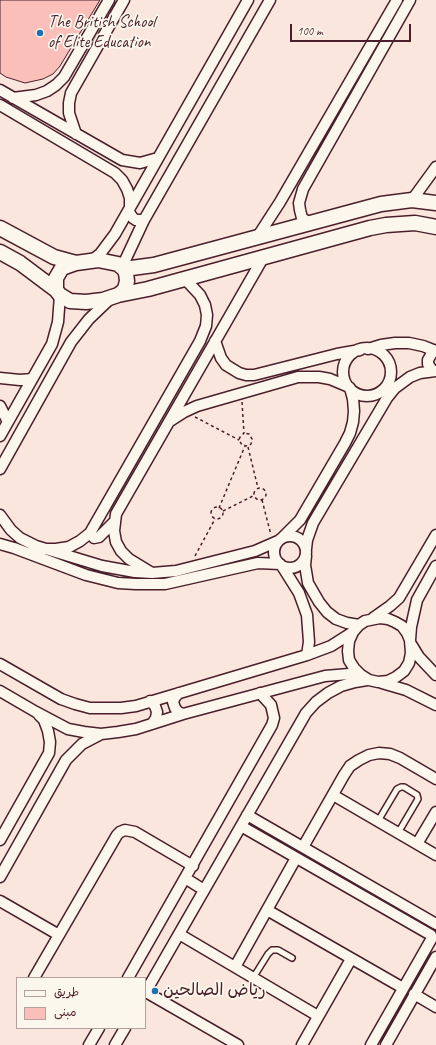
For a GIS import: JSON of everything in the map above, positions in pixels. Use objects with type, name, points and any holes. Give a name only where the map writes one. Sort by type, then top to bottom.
[{"type":"street","points":[[13,98],[36,95],[47,91],[64,77],[109,0]]},
{"type":"street","points":[[76,134],[69,113],[71,93],[124,0]]},
{"type":"street","points":[[91,260],[100,254],[108,244],[248,0]]},
{"type":"street","points":[[123,268],[144,220],[270,0]]},
{"type":"street","points":[[258,236],[288,189],[397,0]]},
{"type":"street","points":[[308,222],[302,218],[299,203],[300,195],[410,0]]},
{"type":"street","points":[[64,77],[68,84],[76,85]]},
{"type":"street","points":[[0,90],[122,160],[140,163],[158,158]]},
{"type":"street","points":[[0,105],[115,173],[122,180],[128,193],[129,209],[133,218],[136,220],[144,220]]},
{"type":"street","points":[[106,167],[112,164],[114,159],[112,154]]},
{"type":"street","points":[[412,200],[436,167]]},
{"type":"street","points":[[288,189],[288,194],[292,197],[300,195]]},
{"type":"street","points":[[123,268],[164,262],[308,222],[381,204],[412,200],[436,203]]},
{"type":"street","points":[[0,252],[20,263],[65,299],[77,302],[94,301],[166,284],[370,228],[386,225],[415,223],[436,227]]},
{"type":"street","points":[[0,228],[54,257],[76,263]]},
{"type":"street","points":[[20,263],[27,259],[30,245]]},
{"type":"street","points":[[152,573],[134,563],[121,551],[116,542],[114,531],[119,508],[263,258]]},
{"type":"street","points":[[0,436],[47,353],[55,334],[58,322],[58,292],[56,278],[58,272],[62,268],[91,260],[118,264],[123,268],[127,277],[125,289],[89,318],[71,342],[0,469]]},
{"type":"street","points":[[164,262],[160,266],[159,276],[166,284]]},
{"type":"street","points":[[44,549],[69,547],[90,533],[196,348],[206,326],[207,315],[205,305],[200,295],[185,279]]},
{"type":"street","points":[[206,326],[215,326],[221,358],[226,365],[238,373],[246,375],[254,375],[381,344],[409,343],[436,351]]},
{"type":"street","points":[[55,334],[65,335],[71,342]]},
{"type":"street","points":[[168,422],[197,406],[288,379],[309,376],[330,379],[349,388],[356,394],[373,396],[381,392],[390,378],[391,370],[389,362],[380,353],[364,349],[352,354],[346,362],[344,379],[349,388],[353,399],[354,411],[350,433],[346,443],[300,520],[278,541],[274,550],[276,560],[281,565],[299,593],[307,615],[309,642],[307,655]]},
{"type":"street","points":[[356,629],[347,623],[336,619],[327,612],[319,602],[308,583],[305,565],[307,540],[313,523],[373,423],[386,398],[400,384],[415,375],[434,371],[428,364],[428,360],[432,353],[436,351]]},
{"type":"street","points":[[0,378],[20,380],[32,379]]},
{"type":"street","points":[[386,386],[400,384]]},
{"type":"street","points":[[386,386],[386,398]]},
{"type":"street","points":[[0,406],[8,422]]},
{"type":"street","points":[[0,515],[11,530],[20,538],[44,549],[118,570],[152,573],[176,571],[255,551],[278,541],[295,537],[300,539],[306,552],[304,560],[292,568],[281,565],[258,563],[172,582],[136,584],[118,583],[91,576],[0,544]]},
{"type":"street","points":[[90,533],[94,538],[99,537],[115,521]]},
{"type":"street","points":[[0,664],[61,699],[90,708],[105,709],[121,708],[150,701],[307,655],[332,646],[386,610],[398,598],[436,534]]},
{"type":"street","points":[[14,548],[14,541],[20,538]]},
{"type":"street","points":[[146,991],[306,713],[316,702],[341,686],[369,679],[388,681],[404,671],[412,653],[411,642],[413,613],[417,600],[436,566]]},
{"type":"street","points":[[411,578],[415,584],[424,586]]},
{"type":"street","points":[[372,619],[388,619],[395,622],[404,630],[419,657],[436,676]]},
{"type":"street","points":[[356,629],[349,641],[348,651],[350,660],[354,668],[369,679]]},
{"type":"street","points":[[0,691],[68,729],[101,734],[136,729],[183,714],[325,676],[349,674],[369,679],[406,690],[436,705]]},
{"type":"street","points":[[179,693],[173,702],[178,712],[183,714]]},
{"type":"street","points":[[129,977],[272,725],[274,718],[271,705],[260,693]]},
{"type":"street","points":[[150,701],[155,706],[157,712],[156,718],[152,724]]},
{"type":"street","points":[[0,840],[48,753],[50,742],[48,731],[44,720],[36,712]]},
{"type":"street","points":[[0,877],[66,760],[82,744],[101,734]]},
{"type":"street","points":[[303,847],[350,766],[359,760],[374,754],[390,754],[400,758],[436,779]]},
{"type":"street","points":[[333,795],[436,855]]},
{"type":"street","points":[[417,844],[436,812]]},
{"type":"street","points":[[247,815],[303,847],[434,933]]},
{"type":"street","points":[[241,826],[296,858],[434,933]]},
{"type":"street","points":[[35,977],[120,832],[125,830],[135,832],[192,866]]},
{"type":"street","points":[[235,967],[296,858]]},
{"type":"street","points":[[185,878],[204,890]]},
{"type":"street","points":[[0,902],[59,935]]},
{"type":"street","points":[[267,910],[403,988]]},
{"type":"street","points":[[371,1045],[434,933]]},
{"type":"street","points":[[179,934],[318,1016]]},
{"type":"street","points":[[386,1045],[436,957]]},
{"type":"street","points":[[302,1045],[351,958]]},
{"type":"street","points":[[146,994],[238,1045]]},
{"type":"street","points":[[414,994],[436,1007]]},
{"type":"street","points":[[89,1045],[98,1029]]},
{"type":"street","points":[[115,1045],[124,1029]]},
{"type":"lane","points":[[378,821],[397,789],[404,787],[417,795],[418,799],[398,833]]},
{"type":"lane","points":[[253,978],[272,950],[278,950],[292,958]]},
{"type":"path","points":[[240,440],[240,437],[244,433],[241,393]]},
{"type":"path","points":[[184,412],[240,440],[242,445],[248,446]]},
{"type":"path","points":[[244,433],[250,434],[252,439],[251,444],[248,446]]},
{"type":"path","points":[[219,508],[245,446]]},
{"type":"path","points":[[248,446],[258,488]]},
{"type":"path","points":[[258,488],[260,487],[265,490],[266,496],[262,500]]},
{"type":"path","points":[[189,568],[215,519],[222,517],[223,512],[253,496],[254,491],[258,488]]},
{"type":"path","points":[[253,496],[257,500],[262,500]]},
{"type":"path","points":[[262,500],[278,541]]},
{"type":"path","points":[[215,519],[211,513],[214,508],[219,508]]},
{"type":"path","points":[[219,508],[223,512]]},
{"type":"building","name":"The British School of Elite Education","points":[[0,0],[100,0],[60,66],[53,74],[43,79],[25,83],[6,77],[0,73]]},
{"type":"place","name":"The British School of Elite Education","points":[[40,33]]},
{"type":"place","name":"رياض الصالحين","points":[[155,991]]}]
